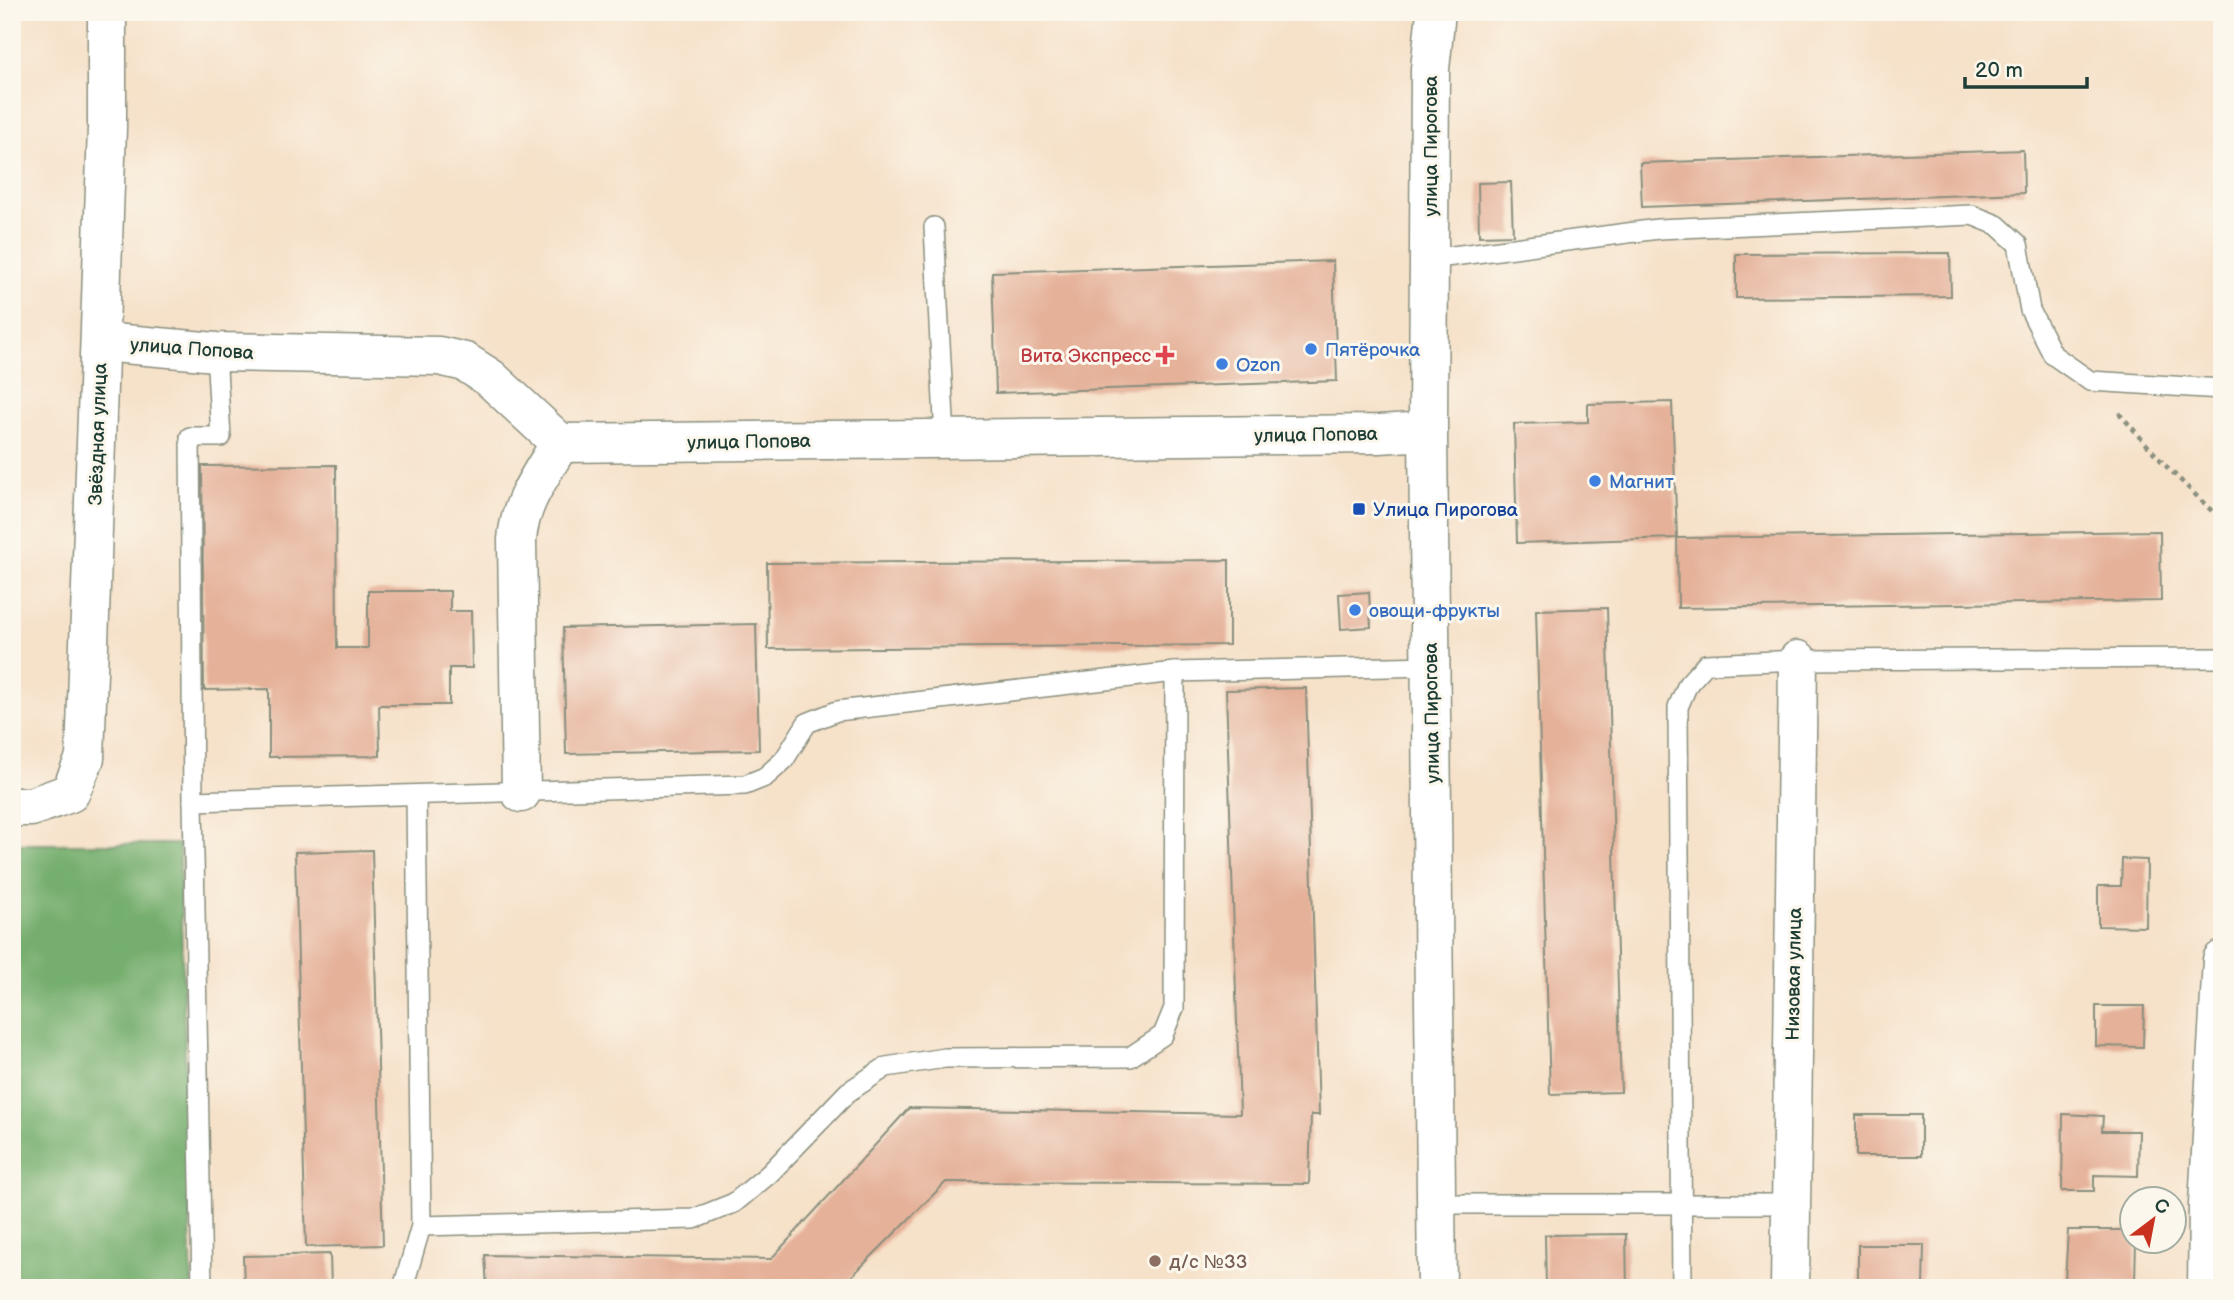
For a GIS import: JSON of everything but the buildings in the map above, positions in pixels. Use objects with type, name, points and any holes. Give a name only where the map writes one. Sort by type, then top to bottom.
[{"type":"street","name":"Звёздная улица","points":[[12,807],[31,807],[70,793],[85,758],[101,342],[107,128],[107,12]]},
{"type":"street","name":"улица Пирогова","points":[[1436,12],[1430,69],[1428,431],[1437,1288]]},
{"type":"street","name":"улица Попова","points":[[101,342],[216,352],[439,356],[465,362],[490,378],[560,443],[1428,431]]},
{"type":"street","points":[[521,793],[517,540],[519,519],[560,443]]},
{"type":"street","name":"Низовая улица","points":[[1790,1288],[1798,660]]},
{"type":"street","points":[[2207,1288],[2208,1205],[2222,960]]},
{"type":"lane","points":[[1430,259],[1658,229],[1972,215],[1997,225],[2018,244],[2030,310],[2053,355],[2090,381],[2222,389]]},
{"type":"lane","points":[[934,227],[945,439]]},
{"type":"lane","points":[[202,1288],[193,801],[190,437],[221,437],[216,352]]},
{"type":"lane","points":[[1682,1288],[1678,707],[1688,684],[1706,664],[1798,660],[2222,658]]},
{"type":"lane","points":[[193,801],[745,785],[765,777],[784,760],[807,723],[837,711],[1175,672],[1431,666]]},
{"type":"lane","points":[[421,1226],[694,1219],[734,1203],[769,1174],[848,1092],[886,1067],[945,1058],[1130,1056],[1163,1035],[1174,1008],[1175,672]]},
{"type":"lane","points":[[403,1288],[421,1226],[416,794]]},
{"type":"lane","points":[[1436,1204],[1790,1204]]},
{"type":"path","points":[[2090,381],[2164,464],[2222,521]]},
{"type":"green space","points":[[12,844],[179,844],[192,1288],[12,1288]]},
{"type":"place","name":"Пятёрочка","points":[[1311,349]]},
{"type":"place","name":"Вита Экспресс","points":[[1165,355]]},
{"type":"place","name":"Ozon","points":[[1222,364]]},
{"type":"place","name":"Магнит","points":[[1595,481]]},
{"type":"place","name":"Улица Пирогова","points":[[1359,509]]},
{"type":"place","name":"овощи-фрукты","points":[[1355,610]]},
{"type":"place","name":"д/с №33","points":[[1155,1261]]}]
